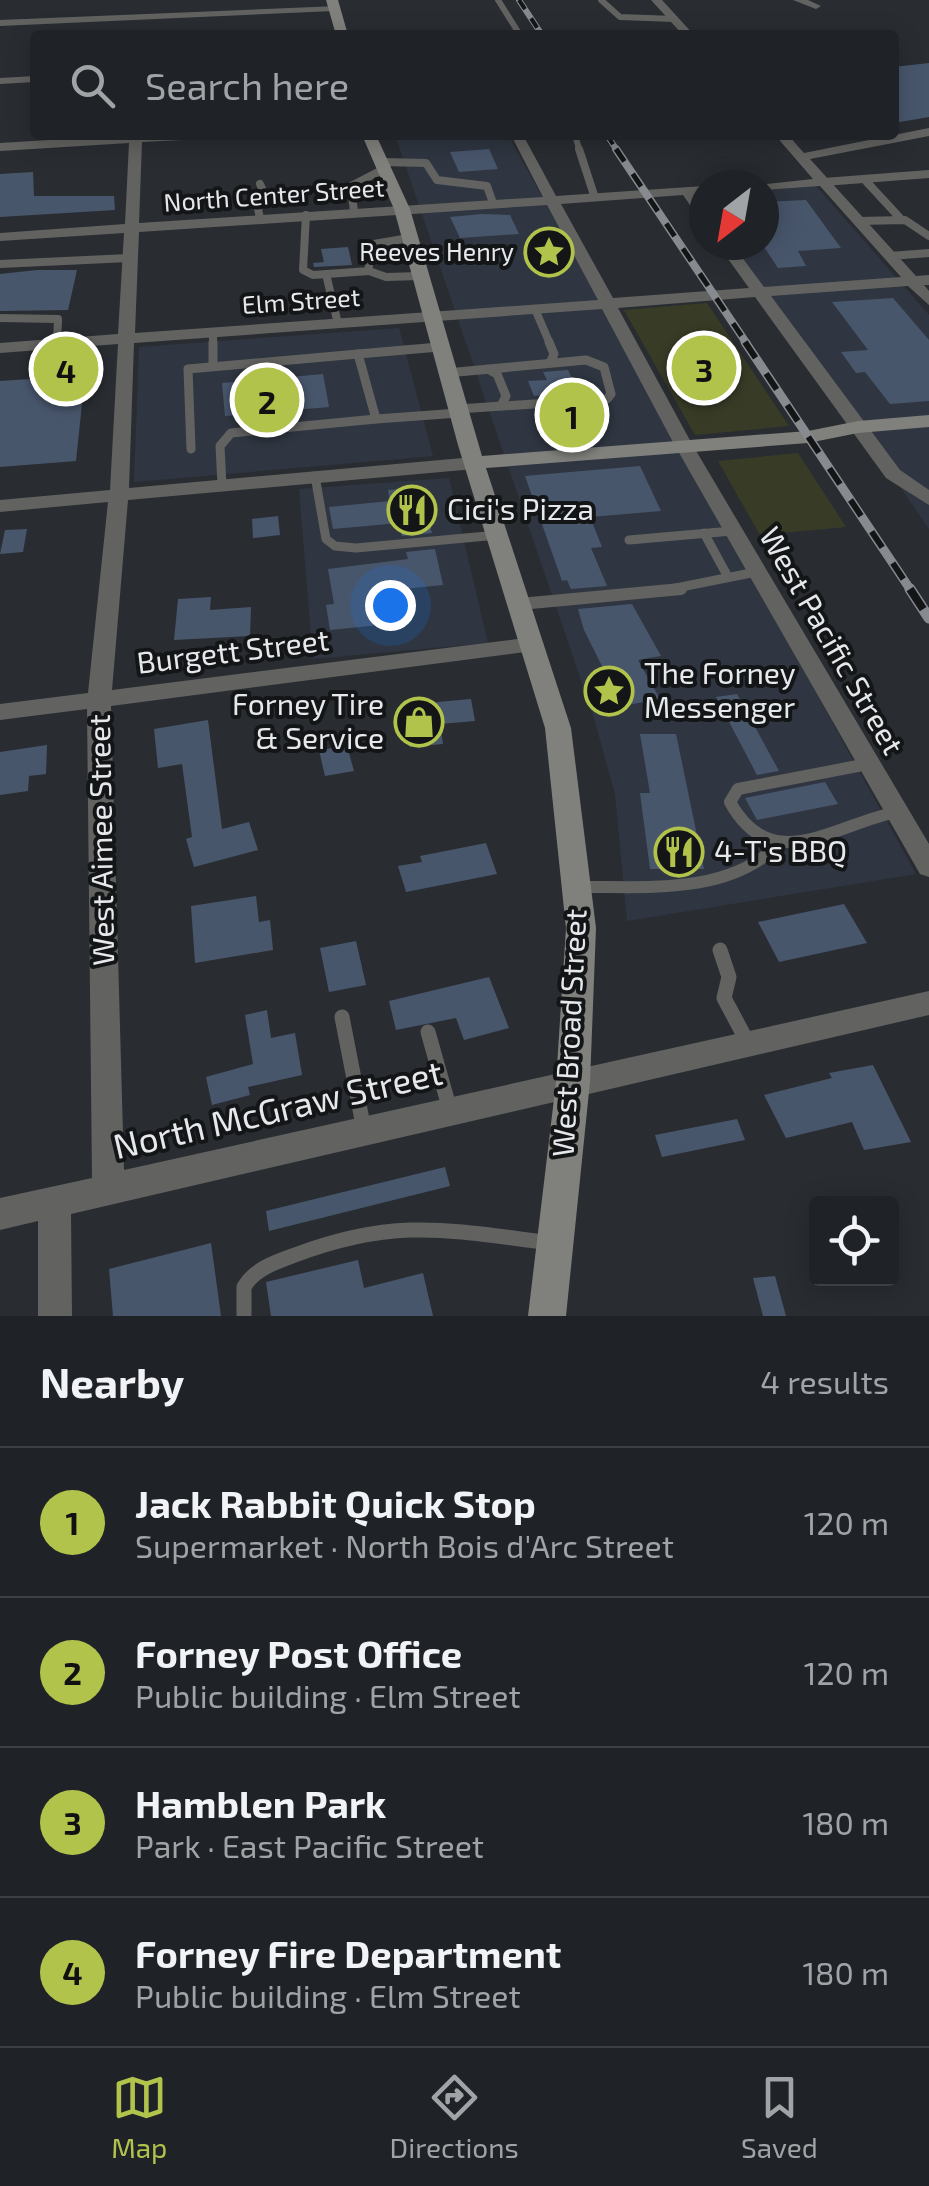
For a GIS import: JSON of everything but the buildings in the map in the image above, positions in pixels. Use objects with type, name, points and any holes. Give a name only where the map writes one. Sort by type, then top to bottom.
[{"type":"main road","points":[[333,4],[341,30]]},
{"type":"main road","name":"West Broad Street","points":[[372,140],[402,209],[439,347],[558,728],[581,928],[574,1082],[547,1316]]},
{"type":"main road","points":[[474,462],[929,421]]},
{"type":"street","points":[[142,30],[145,0]]},
{"type":"street","points":[[656,0],[684,30]]},
{"type":"street","points":[[798,0],[816,6]]},
{"type":"street","points":[[0,22],[333,4]]},
{"type":"street","points":[[0,80],[30,78]]},
{"type":"street","points":[[899,138],[929,132]]},
{"type":"street","points":[[0,147],[95,140]]},
{"type":"street","name":"West Aimee Street","points":[[108,1187],[99,700],[119,494],[136,140]]},
{"type":"street","name":"West Pacific Street","points":[[520,140],[682,444],[929,868]]},
{"type":"street","points":[[786,140],[890,256],[921,280],[929,300]]},
{"type":"street","points":[[802,157],[888,140]]},
{"type":"street","points":[[779,185],[824,182]]},
{"type":"street","points":[[646,194],[689,194]]},
{"type":"street","name":"North Center Street","points":[[551,199],[646,194]]},
{"type":"street","name":"North Center Street","points":[[0,236],[646,194]]},
{"type":"street","points":[[735,260],[902,484],[929,498]]},
{"type":"street","name":"Elm Street","points":[[0,348],[606,304],[740,298],[756,292],[921,280]]},
{"type":"street","points":[[0,506],[474,462]]},
{"type":"street","name":"Burgett Street","points":[[0,712],[533,644]]},
{"type":"street","name":"North McGraw Street","points":[[0,1214],[929,1003]]},
{"type":"street","points":[[54,1200],[55,1316]]},
{"type":"lane","points":[[498,0],[517,30]]},
{"type":"lane","points":[[601,0],[620,17],[674,19]]},
{"type":"lane","points":[[577,140],[594,195]]},
{"type":"lane","points":[[354,212],[351,186],[383,166],[426,163],[437,180],[487,186],[493,203]]},
{"type":"lane","points":[[824,182],[929,174]]},
{"type":"lane","points":[[864,179],[900,218]]},
{"type":"lane","points":[[260,184],[264,194],[258,209],[260,218]]},
{"type":"lane","points":[[306,215],[304,270],[313,275],[370,272],[386,277],[420,276]]},
{"type":"lane","points":[[859,221],[900,218],[914,222],[929,236]]},
{"type":"lane","points":[[370,272],[368,245],[410,238]]},
{"type":"lane","points":[[890,256],[929,253]]},
{"type":"lane","points":[[0,264],[130,258]]},
{"type":"lane","points":[[326,274],[338,324]]},
{"type":"lane","points":[[535,310],[554,354],[550,363]]},
{"type":"lane","points":[[0,318],[58,319],[57,344]]},
{"type":"lane","points":[[213,332],[213,366]]},
{"type":"lane","points":[[191,449],[188,369],[439,347]]},
{"type":"lane","points":[[358,354],[376,419]]},
{"type":"lane","points":[[222,484],[220,446],[232,433],[606,398],[611,394],[604,367],[586,360],[447,373]]},
{"type":"lane","points":[[488,369],[498,374],[506,396],[501,406]]},
{"type":"lane","points":[[315,476],[326,539],[335,546],[356,548],[498,535]]},
{"type":"lane","points":[[629,540],[732,531]]},
{"type":"lane","points":[[704,532],[728,577]]},
{"type":"lane","points":[[520,604],[678,590],[756,572]]},
{"type":"lane","points":[[868,764],[738,789],[730,797],[736,814],[756,837],[778,845],[800,843],[896,812]]},
{"type":"lane","points":[[576,887],[726,878],[763,862],[778,845]]},
{"type":"lane","points":[[720,950],[729,976],[724,998],[748,1043]]},
{"type":"lane","points":[[342,1017],[364,1130]]},
{"type":"lane","points":[[428,1032],[450,1110]]},
{"type":"lane","points":[[244,1316],[241,1298],[249,1279],[278,1263],[358,1235],[412,1227],[555,1243]]},
{"type":"shaded area","points":[[397,140],[511,140],[916,874],[627,921],[615,794],[594,718]]},
{"type":"shaded area","points":[[816,186],[929,315],[929,529],[744,260],[779,260],[779,189]]},
{"type":"shaded area","points":[[399,328],[433,456],[134,482],[139,347]]},
{"type":"shaded area","points":[[449,478],[488,643],[313,659],[299,489]]},
{"type":"green space","points":[[707,303],[789,426],[695,435],[624,310]]},
{"type":"green space","points":[[798,453],[846,527],[760,535],[718,461]]},
{"type":"railway","points":[[519,0],[539,30]]},
{"type":"railway","points":[[610,140],[618,151]]},
{"type":"railway","points":[[618,151],[747,344]]},
{"type":"railway","points":[[745,342],[910,589]]},
{"type":"railway","points":[[910,589],[929,618]]},
{"type":"place","name":"Reeves Henry","points":[[549,252]]},
{"type":"place","name":"Hamblen Park","points":[[704,368]]},
{"type":"place","name":"Forney Fire Department","points":[[66,369]]},
{"type":"place","name":"Forney Post Office","points":[[267,400]]},
{"type":"place","name":"Jack Rabbit Quick Stop","points":[[572,415]]},
{"type":"place","name":"Cici's Pizza","points":[[412,510]]},
{"type":"place","name":"The Forney Messenger","points":[[609,691]]},
{"type":"place","name":"Forney Tire & Service","points":[[419,722]]},
{"type":"place","name":"4-T's BBQ","points":[[679,852]]}]
